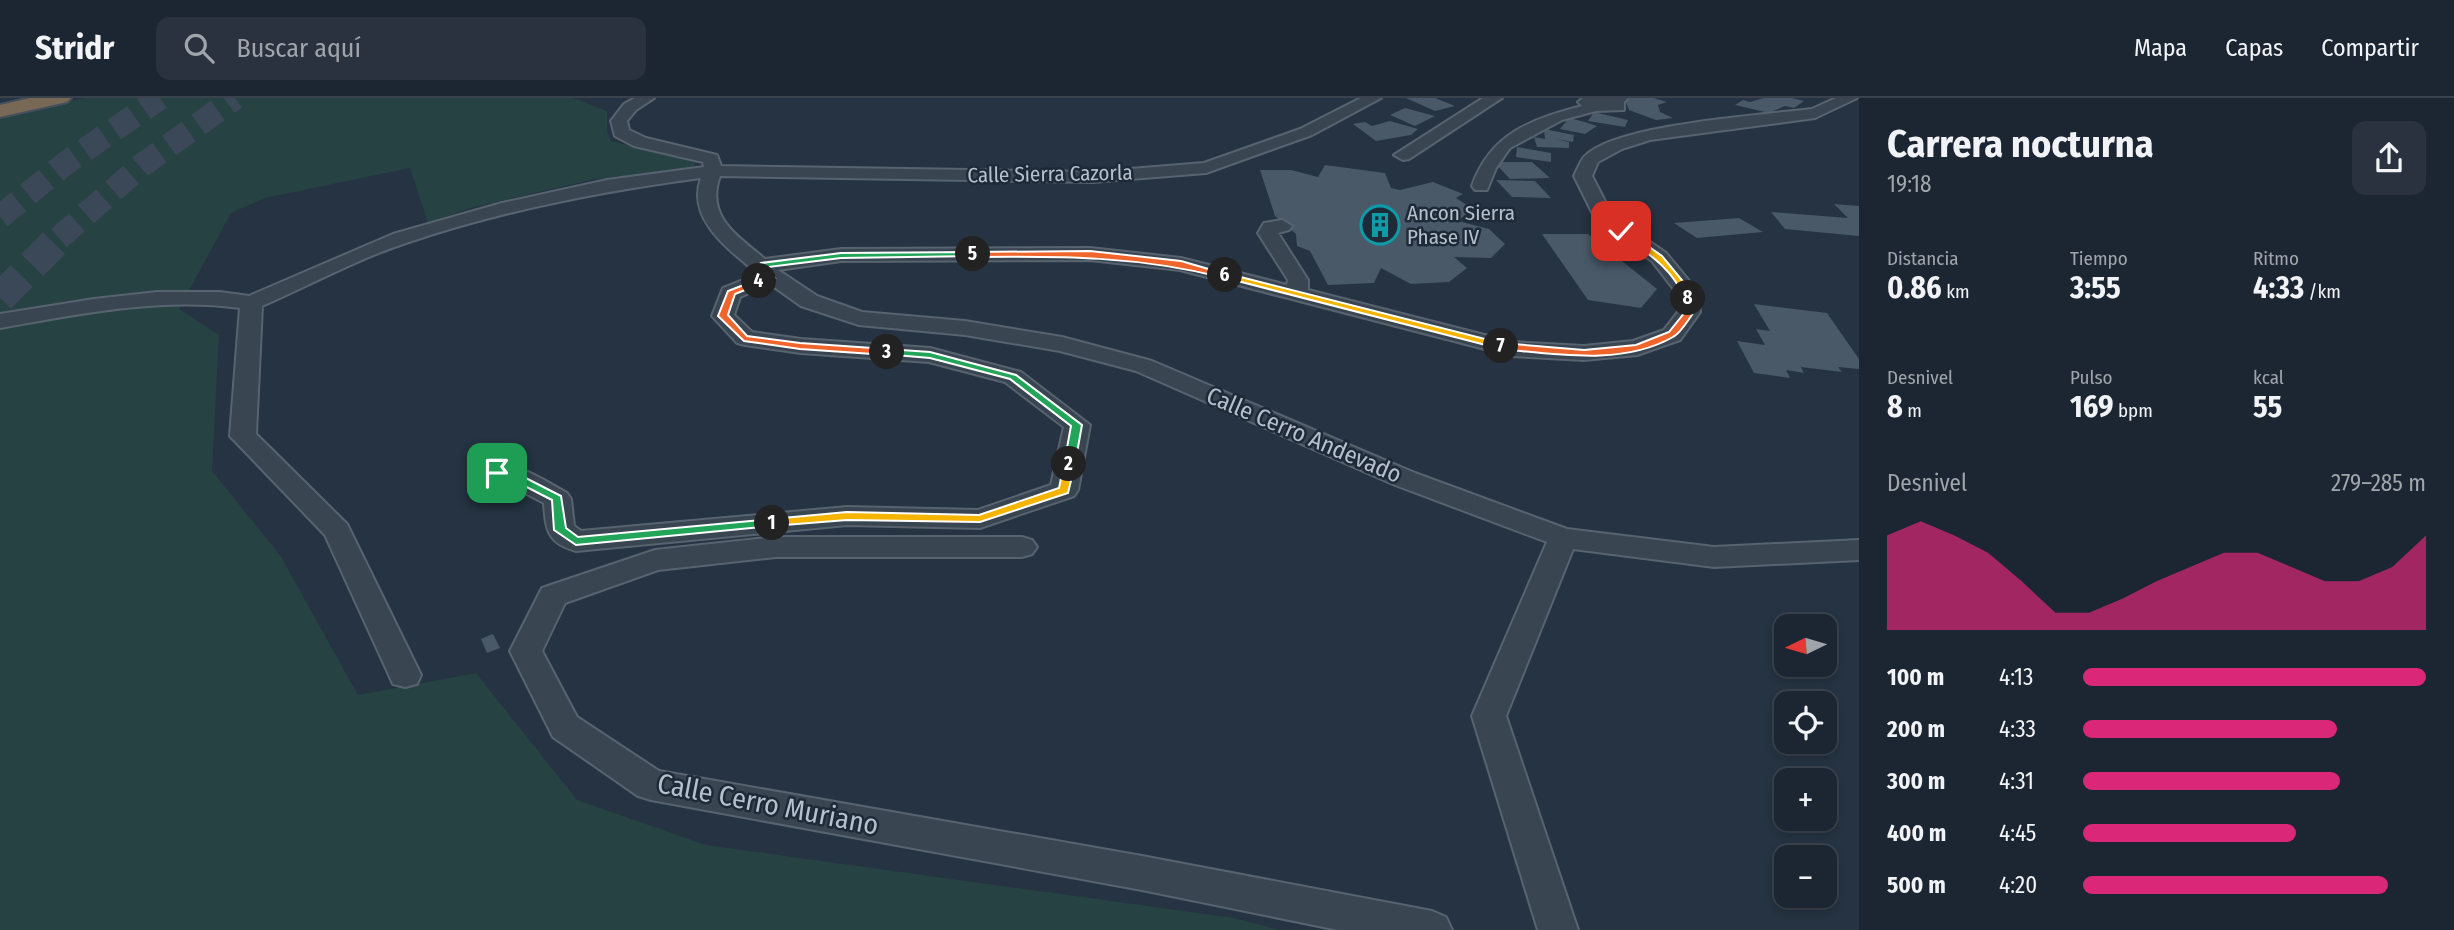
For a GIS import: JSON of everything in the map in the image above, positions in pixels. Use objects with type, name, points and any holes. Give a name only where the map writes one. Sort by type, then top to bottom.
[{"type":"highway","points":[[0,109],[44,98]]},
{"type":"highway","points":[[0,109],[60,98]]},
{"type":"street","points":[[646,98],[630,107],[619,121],[621,133],[640,142],[710,159],[713,171]]},
{"type":"street","name":"Calle Sierra Cazorla","points":[[251,303],[400,238],[497,210],[607,185],[713,171],[1093,177],[1206,168],[1306,132],[1373,98]]},
{"type":"street","points":[[1403,155],[1494,98]]},
{"type":"street","points":[[497,473],[514,476],[557,499],[560,530],[576,541],[847,516],[980,519],[1064,491],[1077,425],[1013,377],[930,355],[800,346],[744,338],[723,316],[731,293],[767,271],[841,255],[1090,254],[1181,264],[1512,349],[1584,353],[1637,348],[1672,334],[1689,312],[1687,291],[1659,257],[1621,231],[1600,210],[1583,176],[1591,159],[1616,145],[1663,133],[1815,113],[1850,98]]},
{"type":"street","points":[[1481,186],[1487,168],[1504,144],[1556,117],[1601,102],[1639,118],[1663,133]]},
{"type":"street","name":"Calle Cerro Andevado","points":[[713,171],[708,184],[706,204],[725,235],[808,301],[859,318],[965,328],[1062,344],[1144,366],[1405,479],[1563,538],[1714,557],[1859,550]]},
{"type":"street","points":[[1282,226],[1270,228],[1268,233],[1298,281],[1295,294]]},
{"type":"street","points":[[0,321],[138,298],[207,297],[251,303],[243,436],[337,531],[405,675]]},
{"type":"street","points":[[1558,930],[1489,716],[1563,538]]},
{"type":"street","name":"Calle Cerro Muriano","points":[[1022,547],[776,547],[655,560],[552,596],[526,651],[565,727],[652,785],[1142,873],[1432,930]]},
{"type":"green space","points":[[84,98],[573,98],[607,111],[607,131],[611,141],[695,162],[694,169],[595,179],[474,207],[428,223],[410,168],[265,198],[231,213],[179,309],[219,335],[212,471],[280,555],[358,695],[476,673],[577,800],[706,845],[1234,918],[1280,930],[0,930],[0,116]]},
{"type":"building","points":[[1406,98],[1435,98],[1455,106],[1435,111]]},
{"type":"building","points":[[1654,98],[1667,102],[1658,105],[1660,112],[1673,118],[1656,120],[1629,110],[1625,100]]},
{"type":"building","points":[[1764,98],[1804,101],[1794,108],[1785,106],[1769,113],[1735,105],[1743,100],[1750,102]]},
{"type":"building","points":[[1405,108],[1435,116],[1415,126],[1390,115]]},
{"type":"building","points":[[1594,112],[1628,120],[1625,127],[1588,121]]},
{"type":"building","points":[[1569,118],[1597,126],[1585,134],[1560,129]]},
{"type":"building","points":[[1390,121],[1418,129],[1411,135],[1376,141],[1353,124],[1365,122],[1372,126]]},
{"type":"building","points":[[1544,129],[1574,135],[1573,142],[1556,139],[1569,142],[1569,148],[1537,147],[1534,137],[1545,139]]},
{"type":"building","points":[[1517,147],[1551,153],[1551,162],[1516,157]]},
{"type":"building","points":[[1494,162],[1532,162],[1550,178],[1510,179]]},
{"type":"building","name":"Ancon Sierra Phase IV","points":[[1325,165],[1385,173],[1391,188],[1400,190],[1433,182],[1463,194],[1456,198],[1473,209],[1458,221],[1489,229],[1505,244],[1491,258],[1454,257],[1467,268],[1449,282],[1411,284],[1381,268],[1374,283],[1328,285],[1310,251],[1297,246],[1296,234],[1275,216],[1260,170],[1291,170],[1318,177]]},
{"type":"building","points":[[1496,180],[1535,181],[1551,198],[1512,197]]},
{"type":"building","points":[[1834,204],[1859,206],[1859,236],[1785,229],[1771,212],[1848,218]]},
{"type":"building","points":[[1739,218],[1763,232],[1697,238],[1674,223]]},
{"type":"building","points":[[1542,234],[1588,234],[1657,289],[1641,308],[1588,300]]},
{"type":"building","points":[[1754,304],[1827,313],[1859,359],[1859,369],[1838,367],[1842,372],[1801,367],[1804,373],[1786,370],[1790,378],[1754,373],[1737,341],[1765,345],[1756,329],[1770,331]]},
{"type":"building","points":[[493,634],[500,648],[487,653],[481,639]]},
{"type":"tunnel","points":[[0,217],[66,163],[160,98]]},
{"type":"tunnel","points":[[59,238],[141,166],[235,98]]},
{"type":"tunnel","points":[[0,298],[59,238]]},
{"type":"place","name":"Ancon Sierra Phase IV","points":[[1380,225]]},
{"type":"route","points":[[497,473],[514,476],[557,499],[560,530],[576,541],[847,516],[980,519],[1064,491],[1077,425],[1013,377],[930,355],[800,346],[744,338],[723,316],[731,293],[772,276],[761,266],[841,255],[1090,254],[1181,264],[1512,349],[1584,353],[1637,348],[1672,334],[1689,312],[1687,291],[1659,257],[1621,231]]}]
